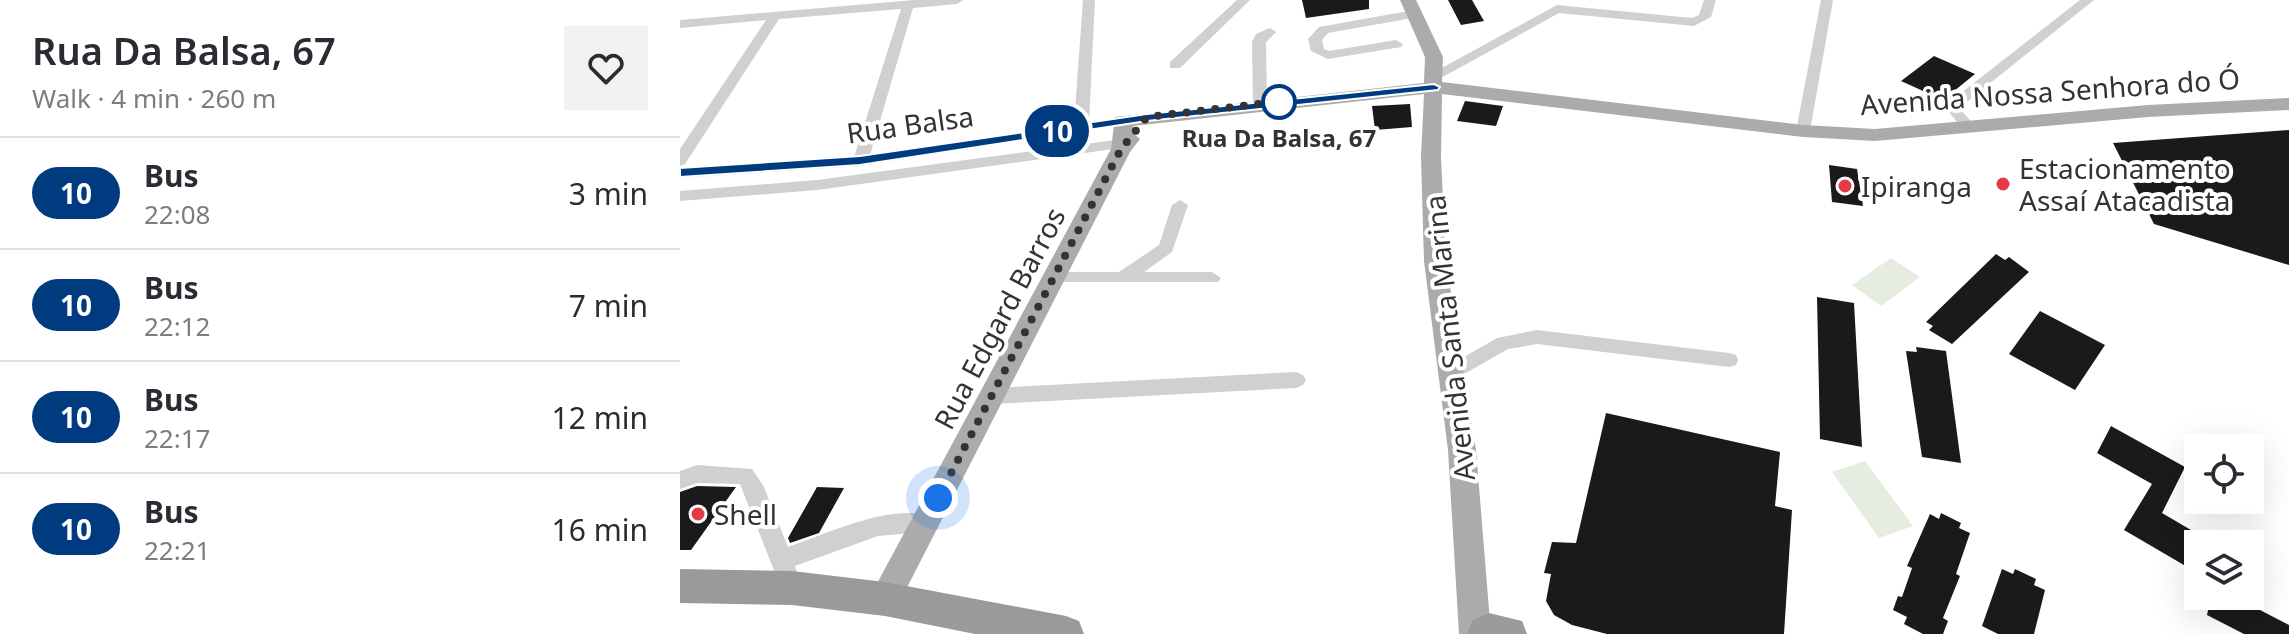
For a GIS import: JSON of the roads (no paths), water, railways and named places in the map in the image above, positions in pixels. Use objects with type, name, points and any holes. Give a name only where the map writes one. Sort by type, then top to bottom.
[{"type":"highway","points":[[680,586],[786,574],[885,599],[1066,634]]},
{"type":"highway","points":[[1485,634],[1489,631],[1509,634]]},
{"type":"main road","name":"Avenida Santa Marina","points":[[1411,7],[1434,57],[1431,157],[1435,261],[1464,480],[1475,634]]},
{"type":"main road","name":"Rua Balsa","points":[[1122,121],[1434,82]]},
{"type":"main road","name":"Avenida Nossa Senhora do Ó","points":[[1434,82],[1803,131],[1875,135],[2148,111],[2289,104]]},
{"type":"main road","name":"Rua Edgard Barros","points":[[885,599],[1122,147],[1147,117]]},
{"type":"main road","name":"Rua Edgard Barros","points":[[1122,121],[1122,147]]},
{"type":"street","points":[[680,24],[957,0]]},
{"type":"street","points":[[1081,127],[1089,0]]},
{"type":"street","points":[[1175,65],[1244,0]]},
{"type":"street","points":[[1434,82],[1557,9],[1694,22],[1705,17],[1710,0]]},
{"type":"street","points":[[1803,131],[1827,0]]},
{"type":"street","points":[[1969,127],[1954,110],[1957,103],[2088,0]]},
{"type":"street","points":[[860,161],[908,5]]},
{"type":"street","points":[[1396,44],[1328,55],[1318,51],[1315,39],[1318,32],[1324,30],[1411,7]]},
{"type":"street","points":[[680,161],[775,16]]},
{"type":"street","points":[[1260,104],[1259,42],[1270,32]]},
{"type":"street","name":"Rua Balsa","points":[[680,173],[860,161],[1122,121]]},
{"type":"street","name":"Rua Balsa","points":[[680,196],[817,185],[1122,147]]},
{"type":"street","points":[[1122,278],[1166,248],[1180,205]]},
{"type":"street","points":[[1054,278],[1212,278]]},
{"type":"street","points":[[1452,373],[1504,343],[1537,337],[1729,360]]},
{"type":"street","points":[[993,396],[1296,380]]},
{"type":"street","points":[[680,480],[706,473],[745,475],[753,485],[786,574],[878,526],[925,524]]},
{"type":"place","name":"Rua Da Balsa, 67","points":[[1279,102]]},
{"type":"place","name":"Estacionamento Assaí Atacadista","points":[[2003,184]]},
{"type":"place","name":"Ipiranga","points":[[1845,186]]},
{"type":"place","name":"Shell","points":[[698,514]]}]
